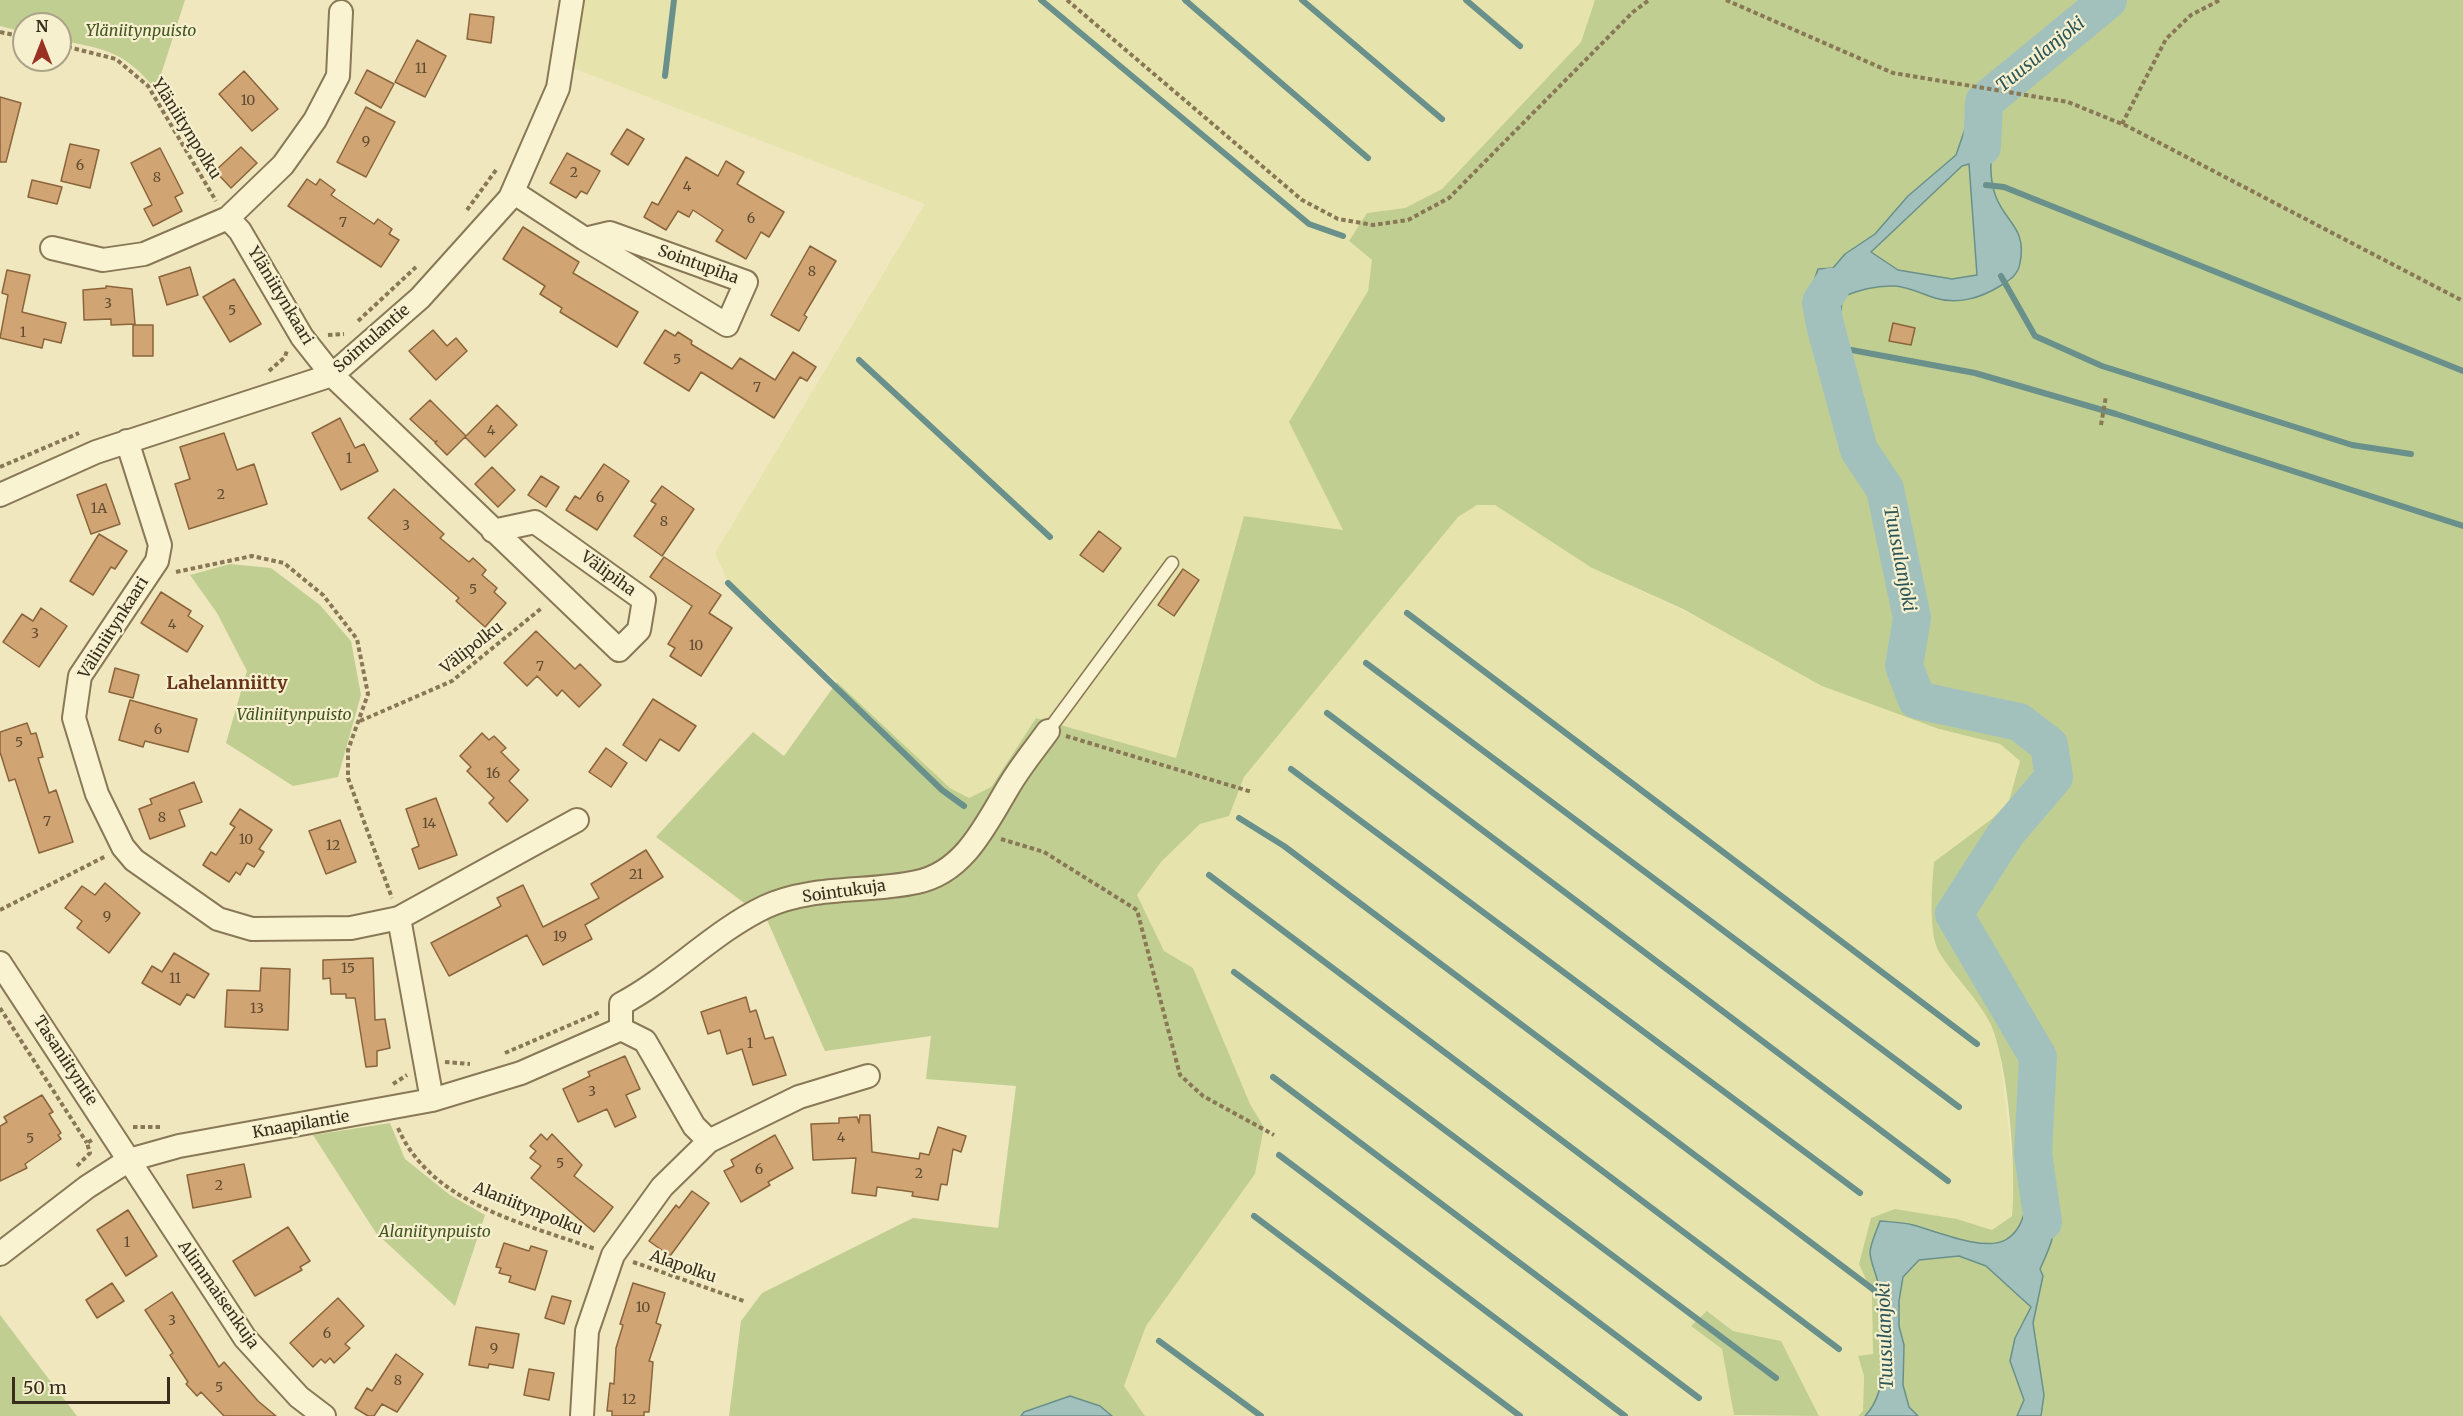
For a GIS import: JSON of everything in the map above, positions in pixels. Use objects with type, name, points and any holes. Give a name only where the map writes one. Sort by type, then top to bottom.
[{"type":"street","name":"Sointulantie","points":[[0,495],[127,441],[332,375],[420,298],[513,192],[558,88],[572,0]]},
{"type":"street","points":[[52,248],[103,260],[144,254],[228,218],[283,165],[315,120],[338,76],[341,12]]},
{"type":"street","name":"Sointupiha","points":[[513,192],[585,239],[727,325],[746,282],[610,233],[585,239]]},
{"type":"street","name":"Yläniitynkaari","points":[[228,218],[240,231],[302,337],[332,375]]},
{"type":"street","name":"Välipiha","points":[[332,375],[558,594],[620,650],[639,630],[644,600],[535,522],[493,531]]},
{"type":"street","name":"Väliniitynkaari","points":[[127,441],[160,545],[157,561],[81,676],[74,718],[97,794],[123,847],[134,860],[218,919],[252,929],[351,928],[399,918],[577,820]]},
{"type":"street","name":"Sointukuja","points":[[621,1004],[640,994],[731,928],[765,907],[804,895],[918,882],[943,872],[979,838],[1010,784],[1048,731]]},
{"type":"street","points":[[399,918],[432,1100]]},
{"type":"street","name":"Tasaniityntie","points":[[0,963],[129,1160]]},
{"type":"street","points":[[621,1004],[621,1029],[645,1041],[694,1126],[709,1141]]},
{"type":"street","name":"Knaapilantie","points":[[0,1254],[87,1187],[129,1160],[178,1146],[390,1110],[432,1100],[521,1073],[621,1029]]},
{"type":"street","points":[[582,1416],[588,1331],[613,1255],[662,1187],[709,1141],[799,1097],[868,1076]]},
{"type":"street","name":"Alimmaisenkuja","points":[[129,1160],[245,1338],[299,1397],[324,1416]]},
{"type":"lane","points":[[1048,731],[1172,563]]},
{"type":"path","points":[[1067,0],[1302,200],[1338,219],[1373,225],[1408,220],[1449,198],[1633,12],[1649,0]]},
{"type":"path","points":[[1726,0],[1893,73],[2068,102],[2122,124],[2463,301]]},
{"type":"path","points":[[2122,124],[2166,39],[2191,15],[2220,0]]},
{"type":"path","name":"Yläniitynpolku","points":[[72,48],[116,59],[148,87],[228,218]]},
{"type":"path","points":[[460,220],[498,167]]},
{"type":"path","points":[[259,374],[271,370],[285,357],[290,344],[315,330],[330,336],[341,336],[418,265]]},
{"type":"path","points":[[2101,425],[2106,396]]},
{"type":"path","points":[[0,467],[81,433]]},
{"type":"path","points":[[146,578],[252,556],[284,563],[323,595],[357,639],[368,694],[348,750],[348,778],[399,918]]},
{"type":"path","name":"Välipolku","points":[[360,721],[452,681],[558,594]]},
{"type":"path","points":[[1048,731],[1252,792]]},
{"type":"path","points":[[979,838],[1008,839],[1044,852],[1137,910],[1180,1075],[1203,1096],[1274,1135]]},
{"type":"path","points":[[0,910],[123,847]]},
{"type":"path","points":[[500,1055],[621,1004]]},
{"type":"path","points":[[0,1008],[87,1143],[90,1154],[76,1167]]},
{"type":"path","points":[[425,1066],[444,1062],[479,1065]]},
{"type":"path","name":"Alaniitynpolku","points":[[425,1066],[384,1087],[390,1110],[404,1140],[419,1162],[450,1190],[488,1209],[613,1255]]},
{"type":"path","points":[[87,1143],[109,1128],[122,1123],[131,1127],[166,1126]]},
{"type":"path","name":"Alapolku","points":[[613,1255],[744,1301]]},
{"type":"shaded area","points":[[583,0],[1595,0],[1581,42],[1442,189],[1405,208],[1367,213],[1349,242],[1372,260],[1368,291],[1290,422],[1343,530],[1244,516],[1176,758],[1036,718],[991,787],[969,798],[950,788],[726,577],[715,553],[925,204],[573,68]]},
{"type":"shaded area","points":[[1477,505],[1495,505],[1592,568],[1939,729],[2000,744],[2020,761],[2009,801],[1993,818],[1989,1021],[1999,1046],[2015,1186],[2011,1216],[1992,1230],[1957,1219],[1859,1264],[1872,1293],[1875,1334],[1873,1354],[1858,1357],[1864,1376],[1863,1411],[1858,1416],[1819,1416],[1781,1341],[1733,1331],[1708,1311],[1691,1326],[1722,1349],[1735,1416],[1145,1416],[1124,1386],[1146,1326],[1255,1174],[1264,1127],[1250,1104],[1193,968],[1164,951],[1137,895],[1161,862],[1200,824],[1229,816],[1244,777],[1458,517]]},
{"type":"green space","name":"Yläniitynpuisto","points":[[0,0],[185,0],[156,90],[134,67],[114,54],[72,43],[72,12],[12,12],[12,29],[0,26]]},
{"type":"green space","points":[[1595,0],[2463,0],[2463,1416],[1858,1416],[1863,1411],[1864,1376],[1858,1356],[1873,1354],[1872,1293],[1859,1264],[1871,1218],[1895,1209],[1957,1219],[1992,1230],[2012,1216],[2012,1146],[2002,1063],[1996,1040],[1985,1014],[1939,952],[1933,933],[1932,895],[1934,862],[1993,818],[2009,801],[2020,761],[2000,744],[1939,729],[1822,686],[1683,609],[1592,568],[1495,505],[1477,505],[1458,517],[1244,777],[1229,816],[1200,824],[1161,862],[1137,895],[1164,951],[1193,968],[1250,1104],[1264,1127],[1255,1174],[1146,1326],[1124,1386],[1145,1416],[1112,1416],[1070,1396],[1024,1412],[1021,1416],[729,1416],[741,1321],[762,1293],[913,1218],[998,1228],[1016,1086],[926,1079],[931,1036],[825,1051],[767,920],[656,837],[753,732],[784,756],[837,682],[950,788],[969,798],[991,787],[1036,718],[1176,758],[1244,516],[1343,530],[1289,422],[1368,291],[1372,260],[1349,241],[1367,213],[1405,208],[1442,189],[1581,42]]},
{"type":"green space","name":"Väliniitynpuisto","points":[[230,564],[271,568],[320,605],[351,641],[361,695],[338,777],[293,786],[226,743],[247,671],[217,613],[190,575]]},
{"type":"green space","name":"Alaniitynpuisto","points":[[390,1123],[405,1159],[450,1195],[485,1215],[455,1306],[376,1233],[313,1135]]},
{"type":"green space","points":[[1707,1311],[1733,1331],[1781,1341],[1819,1416],[1734,1415],[1722,1349],[1691,1326]]},
{"type":"green space","points":[[0,1315],[77,1416],[0,1416]]},
{"type":"water","points":[[1977,94],[2002,102],[1992,150],[1991,173],[1996,197],[2021,242],[2020,263],[2015,274],[2007,282],[1977,297],[1952,301],[1895,286],[1862,290],[1842,297],[1841,316],[1845,332],[1814,335],[1814,281],[1818,269],[1833,268],[1845,254],[1875,234],[1908,196],[1956,155]],"holes":[[[1969,164],[1977,275],[1952,279],[1898,270],[1871,252],[1962,166]]]},
{"type":"water","points":[[2029,1171],[2041,1173],[2052,1200],[2055,1221],[2051,1242],[2040,1269],[2043,1276],[2033,1323],[2044,1395],[2041,1416],[2017,1416],[2024,1400],[2010,1361],[2015,1338],[2031,1307],[1986,1266],[1959,1256],[1919,1260],[1903,1277],[1899,1301],[1899,1326],[1904,1345],[1903,1385],[1909,1407],[1918,1416],[1865,1416],[1874,1404],[1880,1389],[1883,1371],[1882,1315],[1878,1283],[1870,1252],[1880,1221],[1909,1224],[1974,1242],[1998,1243],[2014,1233],[2023,1217],[2026,1208]]},
{"type":"water","points":[[1070,1396],[1100,1406],[1112,1416],[1021,1416],[1024,1412]]},
{"type":"building","points":[[470,14],[494,17],[491,43],[467,39]]},
{"type":"building","points":[[417,40],[446,56],[425,97],[395,82]]},
{"type":"building","points":[[367,70],[394,84],[381,108],[355,93]]},
{"type":"building","points":[[244,71],[278,109],[252,131],[219,94]]},
{"type":"building","points":[[0,97],[21,103],[6,162],[0,162]]},
{"type":"building","points":[[366,107],[395,122],[366,177],[337,162]]},
{"type":"building","points":[[627,129],[644,139],[628,165],[611,154]]},
{"type":"building","points":[[70,144],[99,150],[90,188],[61,181]]},
{"type":"building","points":[[241,147],[257,163],[231,188],[215,171]]},
{"type":"building","points":[[160,148],[183,193],[175,197],[182,211],[153,226],[144,209],[152,205],[131,163]]},
{"type":"building","points":[[567,153],[600,171],[587,194],[581,191],[576,198],[550,183]]},
{"type":"building","points":[[686,157],[718,176],[726,161],[744,172],[737,184],[784,212],[769,237],[761,232],[746,259],[716,241],[723,230],[693,210],[689,217],[678,211],[666,230],[644,217],[652,202],[658,205]]},
{"type":"building","points":[[307,179],[316,185],[320,179],[335,190],[331,195],[374,224],[378,219],[392,229],[389,234],[399,240],[381,267],[288,206]]},
{"type":"building","points":[[32,180],[62,187],[57,204],[28,197]]},
{"type":"building","points":[[523,227],[579,262],[573,273],[638,312],[617,347],[560,312],[562,308],[540,294],[545,286],[503,259]]},
{"type":"building","points":[[810,246],[836,261],[804,315],[807,317],[799,331],[771,315]]},
{"type":"building","points":[[190,267],[198,295],[167,305],[159,277]]},
{"type":"building","points":[[7,270],[30,275],[22,312],[66,323],[61,343],[44,339],[42,348],[0,338],[8,295],[2,293]]},
{"type":"building","points":[[234,279],[261,324],[230,342],[203,297]]},
{"type":"building","points":[[106,286],[132,289],[135,324],[111,325],[111,319],[84,320],[83,290],[106,288]]},
{"type":"building","points":[[1893,323],[1915,328],[1911,345],[1889,341]]},
{"type":"building","points":[[133,325],[153,325],[153,356],[133,356]]},
{"type":"building","points":[[433,330],[447,346],[456,338],[467,351],[436,380],[409,351]]},
{"type":"building","points":[[665,330],[675,336],[678,332],[692,341],[691,344],[732,369],[740,358],[775,380],[793,352],[816,367],[807,381],[800,377],[774,418],[701,372],[689,391],[644,363]]},
{"type":"building","points":[[430,400],[466,436],[497,405],[517,425],[485,457],[465,437],[447,455],[435,443],[437,441],[435,442],[410,419]]},
{"type":"building","points":[[340,418],[355,448],[364,444],[378,471],[341,490],[312,433]]},
{"type":"building","points":[[224,433],[237,470],[254,464],[267,504],[189,529],[175,484],[190,479],[180,447]]},
{"type":"building","points":[[604,464],[629,481],[597,530],[566,510],[575,496],[580,499]]},
{"type":"building","points":[[492,467],[515,490],[498,507],[475,484]]},
{"type":"building","points":[[541,476],[559,487],[546,507],[528,495]]},
{"type":"building","points":[[106,484],[120,524],[91,534],[77,495]]},
{"type":"building","points":[[662,486],[694,509],[662,556],[634,536],[656,504],[651,501]]},
{"type":"building","points":[[394,489],[444,534],[440,538],[469,562],[473,558],[486,570],[482,575],[497,588],[494,592],[506,603],[485,627],[456,601],[459,598],[368,518]]},
{"type":"building","points":[[1099,531],[1121,548],[1103,572],[1080,555]]},
{"type":"building","points":[[99,534],[127,551],[115,569],[111,567],[93,595],[70,581]]},
{"type":"building","points":[[664,557],[721,595],[709,613],[732,628],[701,676],[670,656],[675,648],[668,644],[692,606],[650,577]]},
{"type":"building","points":[[1183,569],[1199,580],[1174,616],[1158,605]]},
{"type":"building","points":[[161,592],[191,611],[188,616],[203,626],[187,652],[141,623]]},
{"type":"building","points":[[41,608],[67,626],[39,667],[3,642],[22,614],[33,621]]},
{"type":"building","points":[[536,631],[575,669],[580,664],[601,685],[579,707],[562,690],[557,696],[537,676],[527,686],[504,663]]},
{"type":"building","points":[[115,668],[139,675],[133,698],[109,692]]},
{"type":"building","points":[[653,699],[696,726],[679,751],[660,739],[646,761],[623,745]]},
{"type":"building","points":[[130,700],[197,719],[188,752],[145,741],[143,747],[119,740]]},
{"type":"building","points":[[27,723],[31,734],[36,733],[43,757],[38,758],[49,793],[56,790],[73,842],[39,853],[15,779],[9,781],[0,752],[0,732]]},
{"type":"building","points":[[482,733],[489,740],[494,736],[506,748],[501,752],[519,770],[509,781],[528,800],[507,822],[489,803],[494,798],[467,771],[471,767],[460,756]]},
{"type":"building","points":[[606,748],[627,763],[611,787],[589,772]]},
{"type":"building","points":[[194,782],[202,802],[179,810],[185,826],[150,839],[139,809],[152,804],[150,799]]},
{"type":"building","points":[[436,798],[457,855],[419,869],[412,849],[419,846],[406,809]]},
{"type":"building","points":[[240,809],[272,830],[259,849],[264,852],[254,867],[247,863],[240,875],[236,872],[229,882],[203,865],[211,852],[216,855],[235,827],[230,824]]},
{"type":"building","points":[[340,820],[356,862],[326,874],[309,831]]},
{"type":"building","points":[[646,850],[663,877],[585,925],[592,939],[543,965],[527,935],[449,976],[431,943],[501,906],[497,898],[523,885],[543,927],[599,898],[591,884]]},
{"type":"building","points":[[105,883],[140,913],[109,953],[77,928],[82,921],[65,908],[82,886],[95,895]]},
{"type":"building","points":[[174,953],[209,974],[194,998],[187,994],[180,1005],[142,983],[152,966],[162,972]]},
{"type":"building","points":[[373,958],[375,1020],[385,1019],[390,1048],[377,1051],[377,1066],[366,1067],[355,998],[346,998],[346,994],[331,994],[330,978],[323,979],[323,960]]},
{"type":"building","points":[[261,968],[290,969],[288,1030],[225,1027],[227,990],[260,991]]},
{"type":"building","points":[[746,997],[750,1012],[756,1010],[765,1039],[773,1037],[786,1075],[753,1085],[742,1049],[727,1054],[720,1030],[708,1034],[701,1012]]},
{"type":"building","points":[[625,1056],[640,1089],[626,1095],[636,1117],[615,1127],[607,1109],[578,1122],[563,1089],[590,1076],[588,1072]]},
{"type":"building","points":[[42,1095],[53,1112],[49,1114],[61,1133],[58,1135],[61,1139],[25,1164],[27,1168],[0,1181],[0,1126],[7,1122],[4,1117]]},
{"type":"building","points":[[860,1115],[870,1115],[872,1152],[919,1159],[920,1153],[929,1155],[938,1127],[966,1136],[961,1152],[953,1149],[947,1185],[941,1184],[938,1200],[912,1196],[913,1192],[877,1187],[876,1196],[852,1193],[856,1158],[813,1160],[811,1124],[839,1123],[839,1118],[857,1117],[859,1123]]},
{"type":"building","points":[[541,1134],[547,1140],[552,1134],[582,1165],[574,1176],[613,1207],[594,1232],[531,1178],[541,1166],[530,1158],[536,1151],[530,1146]]},
{"type":"building","points":[[775,1135],[793,1168],[768,1182],[770,1185],[741,1202],[724,1171],[734,1166],[731,1160]]},
{"type":"building","points":[[244,1164],[251,1197],[193,1208],[187,1175]]},
{"type":"building","points":[[692,1191],[709,1203],[670,1256],[649,1241],[676,1205],[679,1208]]},
{"type":"building","points":[[128,1210],[157,1256],[126,1276],[97,1230]]},
{"type":"building","points":[[288,1227],[310,1261],[300,1267],[302,1270],[255,1296],[233,1261]]},
{"type":"building","points":[[504,1243],[529,1251],[531,1246],[547,1251],[535,1290],[509,1282],[511,1276],[499,1273],[501,1268],[496,1267]]},
{"type":"building","points":[[112,1283],[124,1301],[97,1318],[86,1300]]},
{"type":"building","points":[[633,1283],[665,1293],[656,1323],[661,1325],[649,1361],[653,1362],[649,1412],[644,1412],[644,1416],[612,1416],[612,1411],[607,1411],[610,1383],[614,1384],[616,1348],[623,1325],[620,1324]]},
{"type":"building","points":[[172,1292],[219,1367],[224,1362],[258,1401],[276,1416],[224,1416],[201,1392],[197,1396],[186,1384],[188,1382],[170,1355],[173,1353],[145,1310]]},
{"type":"building","points":[[552,1296],[571,1301],[564,1324],[545,1318]]},
{"type":"building","points":[[338,1298],[364,1326],[345,1344],[350,1348],[334,1363],[330,1358],[325,1363],[321,1359],[313,1367],[290,1343]]},
{"type":"building","points":[[476,1327],[519,1334],[513,1368],[489,1364],[488,1368],[469,1365]]},
{"type":"building","points":[[396,1354],[423,1374],[397,1412],[382,1404],[374,1416],[368,1416],[355,1408],[367,1388],[372,1391]]},
{"type":"building","points":[[529,1369],[554,1373],[549,1400],[524,1395]]},
{"type":"waterway","points":[[665,76],[674,0]]},
{"type":"waterway","points":[[1041,0],[1309,224],[1343,236]]},
{"type":"waterway","points":[[1185,0],[1368,158]]},
{"type":"waterway","points":[[1302,0],[1442,119]]},
{"type":"waterway","points":[[1466,0],[1520,46]]},
{"type":"waterway","name":"Tuusulanjoki","points":[[1982,147],[1984,102],[2108,0]]},
{"type":"waterway","points":[[1986,185],[2004,187],[2463,371]]},
{"type":"waterway","points":[[2001,276],[2035,336],[2102,366],[2352,445],[2411,454]]},
{"type":"waterway","name":"Tuusulanjoki","points":[[1831,287],[1821,302],[1825,325],[1859,450],[1885,489],[1912,618],[1904,666],[1917,700],[2019,722],[2049,745],[2054,777],[2007,832],[1954,914],[2038,1057],[2033,1154],[2043,1222]]},
{"type":"waterway","points":[[1830,346],[1975,373],[2116,414],[2463,526]]},
{"type":"waterway","points":[[859,360],[1050,537]]},
{"type":"waterway","points":[[728,583],[942,790],[964,806]]},
{"type":"waterway","points":[[1407,613],[1977,1044]]},
{"type":"waterway","points":[[1366,663],[1959,1107]]},
{"type":"waterway","points":[[1327,713],[1948,1181]]},
{"type":"waterway","points":[[1291,769],[1860,1193]]},
{"type":"waterway","points":[[1239,818],[1284,846],[1886,1299]]},
{"type":"waterway","points":[[1209,875],[1839,1349]]},
{"type":"waterway","points":[[1234,972],[1776,1378]]},
{"type":"waterway","points":[[1273,1077],[1699,1398]]},
{"type":"waterway","points":[[1279,1155],[1625,1416]]},
{"type":"waterway","points":[[1254,1216],[1520,1416]]},
{"type":"waterway","points":[[1159,1341],[1261,1416]]},
{"type":"district","name":"Lahelanniitty","points":[[227,684]]}]
